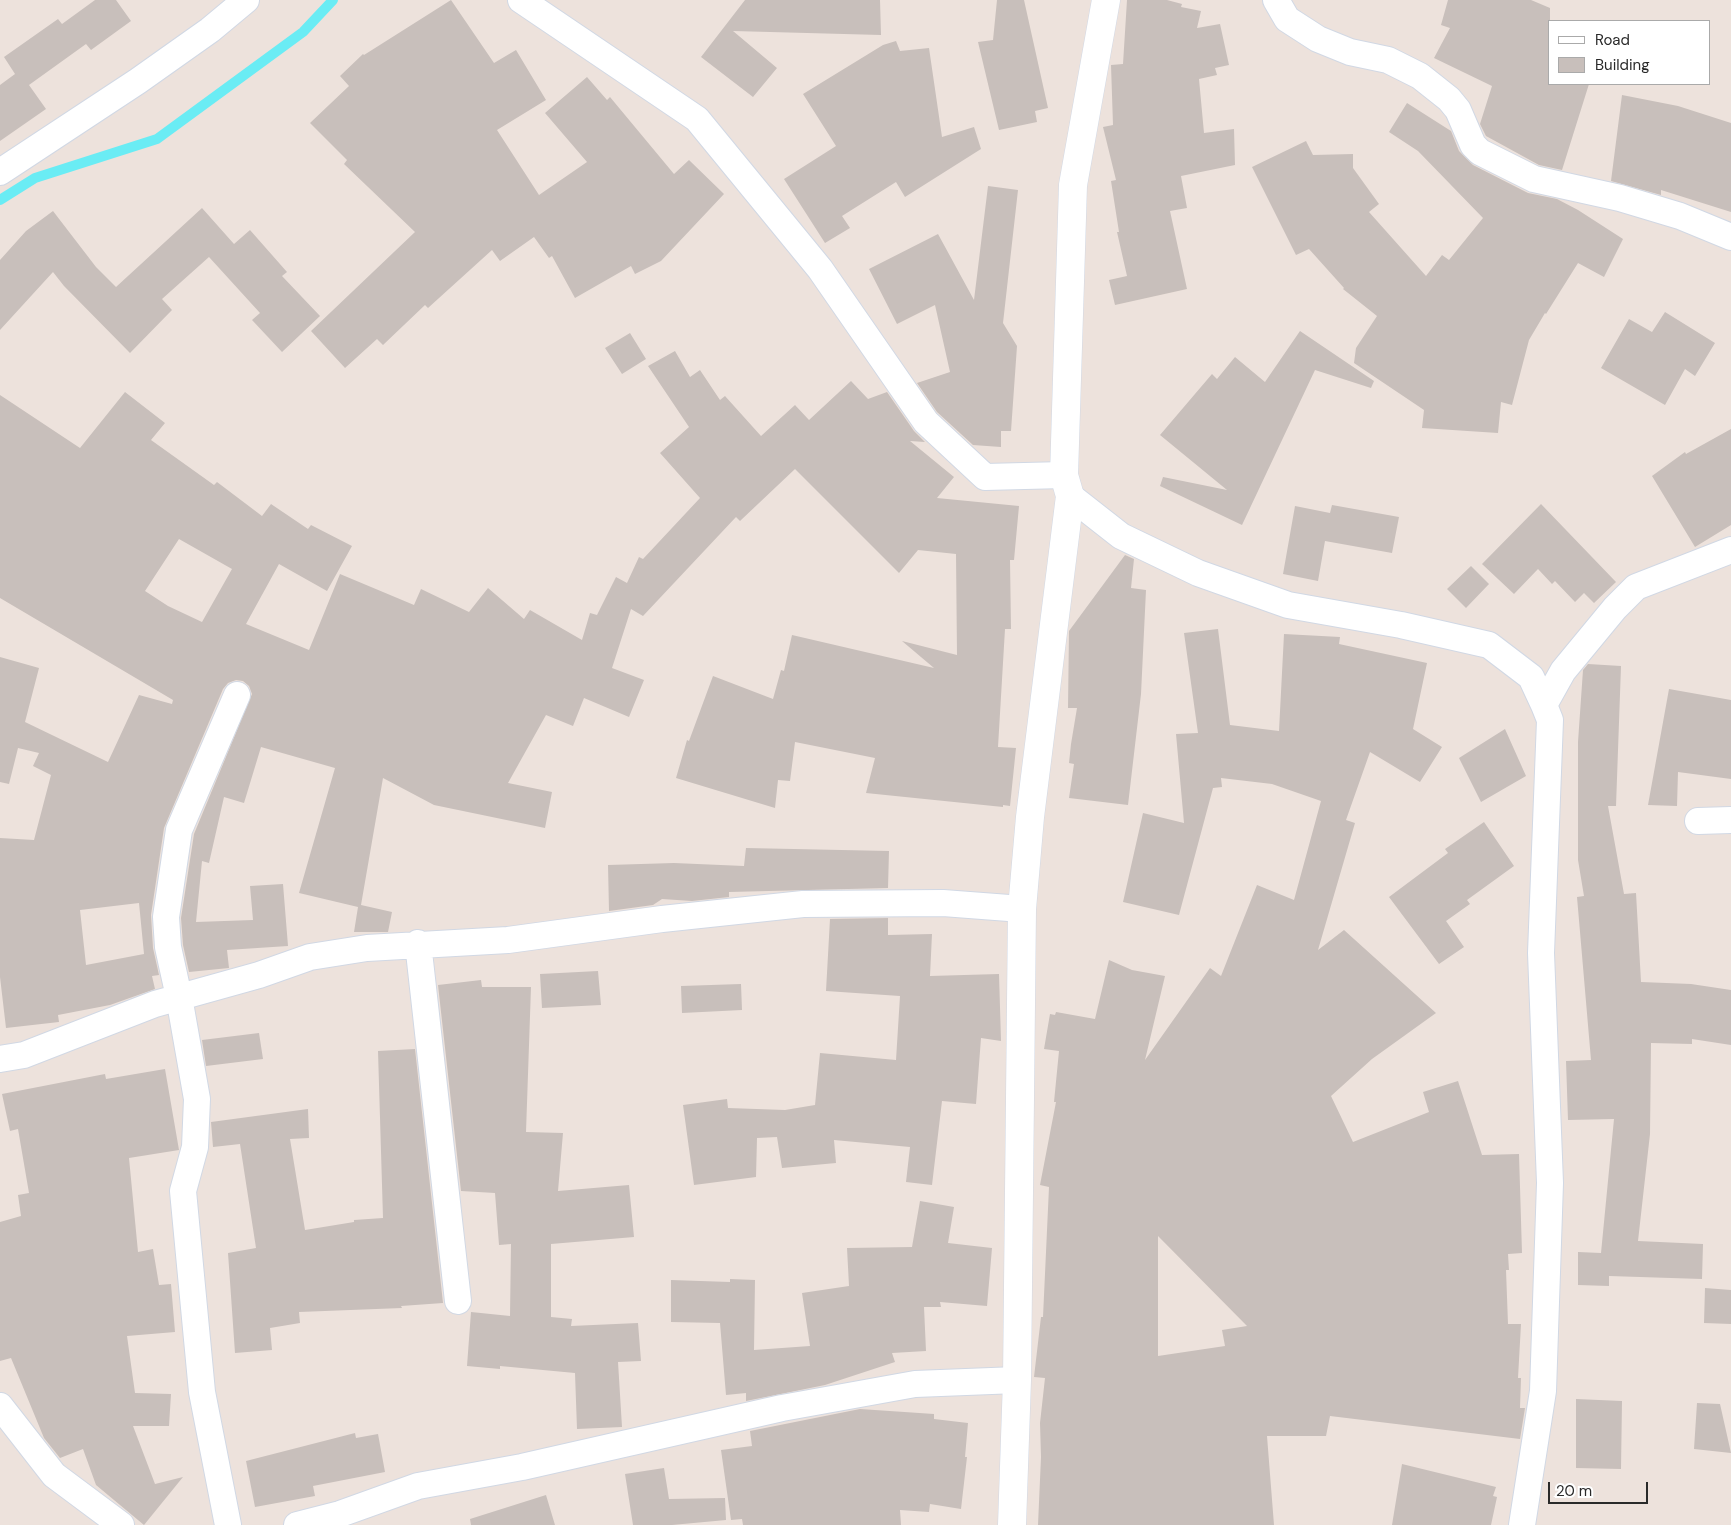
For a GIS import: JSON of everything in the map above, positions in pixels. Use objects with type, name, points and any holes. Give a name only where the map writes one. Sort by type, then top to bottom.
[{"type":"street","points":[[0,172],[138,82],[210,30],[246,0]]},
{"type":"street","points":[[522,0],[697,120],[820,269],[926,422],[985,477],[1067,486],[1121,536],[1198,573],[1288,605],[1401,625],[1490,645],[1531,677],[1550,720],[1541,953],[1550,1192],[1543,1391],[1522,1525]]},
{"type":"street","points":[[1012,1525],[1017,1380],[1022,909],[1030,818],[1067,486],[1073,185],[1106,0]]},
{"type":"street","points":[[1276,0],[1287,19],[1318,39],[1350,52],[1388,60],[1420,76],[1449,99],[1458,110],[1472,145],[1480,152],[1534,179],[1620,198],[1680,216],[1731,237]]},
{"type":"street","points":[[1544,705],[1562,671],[1615,608],[1636,588],[1731,550]]},
{"type":"street","points":[[228,1525],[202,1392],[183,1191],[196,1147],[197,1100],[168,947],[166,917],[179,830],[237,695]]},
{"type":"street","points":[[1698,821],[1731,820]]},
{"type":"street","points":[[0,1059],[24,1055],[154,1004],[259,975],[310,957],[368,948],[418,943],[508,940],[662,919],[803,904],[942,903],[1022,909]]},
{"type":"street","points":[[418,943],[458,1301]]},
{"type":"street","points":[[297,1525],[340,1514],[418,1486],[522,1467],[782,1408],[915,1384],[1017,1380]]},
{"type":"street","points":[[0,1406],[54,1475],[120,1525]]},
{"type":"building","points":[[95,0],[116,0],[131,21],[91,50],[86,44],[29,85],[46,109],[0,141],[0,85],[15,74],[4,57],[58,19],[62,24]]},
{"type":"building","points":[[451,0],[494,63],[516,50],[546,100],[497,130],[539,195],[587,162],[545,113],[587,77],[607,100],[610,97],[674,174],[689,160],[724,194],[661,261],[635,274],[631,266],[575,298],[552,256],[549,258],[534,237],[500,261],[492,250],[428,308],[425,305],[383,345],[377,339],[345,368],[311,331],[415,232],[344,164],[347,160],[310,123],[349,86],[340,76],[363,54]]},
{"type":"building","points":[[745,0],[880,0],[881,35],[733,31],[777,68],[753,97],[701,57]]},
{"type":"building","points":[[997,0],[1024,0],[1048,108],[1035,111],[1037,122],[999,130],[978,42],[993,40]]},
{"type":"building","points":[[1127,0],[1167,0],[1182,4],[1181,7],[1201,11],[1197,28],[1220,24],[1229,65],[1215,68],[1217,75],[1199,79],[1204,133],[1234,129],[1235,165],[1181,176],[1187,208],[1170,211],[1187,289],[1115,305],[1109,280],[1127,276],[1117,232],[1119,232],[1111,181],[1116,180],[1103,127],[1113,125],[1111,65],[1123,64]]},
{"type":"building","points":[[1448,0],[1531,0],[1550,8],[1550,20],[1548,20],[1548,85],[1589,85],[1562,170],[1539,165],[1486,136],[1480,124],[1492,86],[1434,58],[1450,28],[1441,25]]},
{"type":"building","points":[[896,41],[900,51],[929,48],[942,137],[974,127],[981,149],[905,197],[896,182],[842,216],[850,228],[825,243],[784,179],[836,146],[803,94],[883,45]]},
{"type":"building","points":[[1622,95],[1678,106],[1731,123],[1731,212],[1661,190],[1661,195],[1611,181]]},
{"type":"building","points":[[1407,103],[1451,131],[1459,151],[1473,165],[1528,193],[1557,199],[1623,239],[1604,277],[1578,263],[1545,313],[1529,340],[1512,405],[1501,402],[1498,433],[1422,428],[1424,410],[1354,363],[1356,348],[1377,316],[1343,289],[1309,249],[1296,255],[1252,167],[1306,141],[1313,155],[1353,154],[1353,168],[1379,204],[1369,212],[1426,276],[1442,255],[1449,260],[1483,218],[1418,151],[1389,132]]},
{"type":"building","points":[[988,186],[1018,190],[1003,323],[1017,346],[1011,431],[1001,431],[1001,447],[973,445],[937,412],[917,383],[950,372],[935,305],[897,324],[869,269],[938,234],[974,300]]},
{"type":"building","points":[[202,208],[234,244],[250,230],[287,272],[282,276],[320,316],[282,352],[252,320],[260,313],[209,257],[162,299],[172,310],[130,353],[64,286],[53,272],[0,330],[0,260],[26,231],[53,211],[96,267],[116,287]]},
{"type":"building","points":[[1665,312],[1715,343],[1695,376],[1685,369],[1665,405],[1601,368],[1629,319],[1652,332]]},
{"type":"building","points":[[1300,331],[1374,381],[1371,388],[1315,370],[1242,525],[1160,486],[1163,477],[1227,490],[1160,435],[1212,374],[1217,379],[1235,357],[1265,382]]},
{"type":"building","points":[[630,333],[646,359],[622,374],[605,348]]},
{"type":"building","points":[[675,351],[690,377],[700,370],[720,400],[725,396],[761,436],[795,405],[809,420],[851,381],[868,399],[887,392],[914,431],[925,442],[910,441],[954,477],[937,498],[1019,506],[1014,560],[1010,560],[1011,629],[1005,629],[998,747],[1016,748],[1010,806],[1003,805],[1003,807],[866,793],[875,758],[795,742],[790,781],[778,780],[775,808],[676,778],[687,740],[689,741],[713,676],[773,699],[781,670],[784,671],[792,635],[934,668],[902,641],[957,655],[956,554],[918,550],[899,573],[795,469],[740,521],[736,517],[643,616],[631,609],[612,668],[644,680],[629,717],[584,698],[573,726],[546,715],[508,783],[552,792],[545,828],[434,805],[383,778],[361,905],[392,912],[388,932],[354,932],[358,907],[299,893],[335,768],[261,747],[244,803],[224,797],[209,863],[202,861],[196,922],[253,920],[250,886],[283,884],[288,946],[227,950],[229,968],[189,972],[183,945],[181,918],[194,834],[252,694],[249,686],[243,681],[236,680],[228,683],[223,689],[164,828],[151,915],[153,948],[159,975],[152,976],[155,989],[110,1005],[58,1015],[59,1022],[6,1028],[0,977],[0,838],[34,840],[51,775],[33,766],[39,753],[18,748],[9,784],[0,782],[0,657],[39,668],[25,722],[108,762],[139,695],[172,704],[173,700],[0,598],[0,395],[80,448],[125,392],[165,423],[151,440],[214,485],[217,482],[262,516],[271,504],[308,529],[311,525],[352,546],[327,591],[279,564],[246,624],[309,650],[340,574],[414,605],[421,589],[469,612],[488,588],[524,619],[530,610],[582,640],[590,613],[597,615],[616,577],[627,583],[639,557],[643,559],[700,498],[660,453],[689,427],[648,366]],"holes":[[[179,539],[232,569],[202,622],[168,606],[145,591]],[[139,903],[144,954],[86,965],[80,910]]]},
{"type":"building","points":[[1731,429],[1731,525],[1695,547],[1652,476],[1685,452],[1686,454]]},
{"type":"building","points":[[1541,504],[1616,582],[1594,603],[1584,593],[1575,602],[1555,581],[1552,584],[1538,569],[1514,594],[1482,564]]},
{"type":"building","points":[[1332,505],[1399,517],[1392,553],[1325,541],[1318,581],[1283,574],[1295,506],[1330,513]]},
{"type":"building","points":[[1125,555],[1134,559],[1131,588],[1146,590],[1141,694],[1128,805],[1069,798],[1074,764],[1069,763],[1077,708],[1068,708],[1069,631]]},
{"type":"building","points":[[1471,566],[1489,584],[1466,608],[1447,589]]},
{"type":"building","points":[[1218,629],[1230,725],[1279,731],[1284,634],[1340,637],[1339,644],[1427,663],[1413,729],[1442,747],[1420,782],[1370,752],[1346,820],[1355,823],[1318,950],[1344,930],[1436,1013],[1372,1059],[1331,1096],[1353,1142],[1429,1112],[1423,1092],[1458,1081],[1482,1155],[1519,1154],[1522,1253],[1508,1254],[1509,1270],[1506,1270],[1508,1324],[1521,1324],[1518,1378],[1521,1378],[1520,1408],[1525,1408],[1520,1439],[1330,1416],[1326,1436],[1267,1436],[1274,1525],[1038,1525],[1041,1457],[1040,1423],[1045,1378],[1034,1377],[1041,1317],[1043,1317],[1049,1187],[1040,1185],[1056,1102],[1054,1102],[1059,1051],[1044,1049],[1050,1014],[1055,1015],[1056,1012],[1095,1019],[1109,960],[1132,970],[1165,976],[1145,1060],[1210,968],[1221,976],[1257,885],[1294,900],[1321,801],[1272,784],[1221,778],[1222,787],[1213,788],[1179,915],[1123,902],[1143,813],[1184,823],[1176,734],[1198,733],[1184,633]],"holes":[[[1158,1236],[1247,1326],[1222,1330],[1225,1346],[1158,1356]]]},
{"type":"building","points":[[1588,664],[1621,666],[1616,806],[1608,806],[1624,894],[1636,893],[1641,982],[1691,984],[1731,990],[1731,1045],[1692,1039],[1692,1044],[1651,1043],[1650,1134],[1638,1241],[1703,1244],[1702,1279],[1609,1276],[1609,1286],[1578,1285],[1578,1252],[1601,1253],[1614,1119],[1568,1120],[1566,1061],[1591,1060],[1577,897],[1584,896],[1578,860],[1578,742],[1583,670]]},
{"type":"building","points":[[1669,689],[1731,700],[1731,779],[1678,772],[1677,806],[1648,805]]},
{"type":"building","points":[[1505,729],[1526,776],[1481,802],[1459,758]]},
{"type":"building","points":[[1484,822],[1514,866],[1467,900],[1470,904],[1446,921],[1464,947],[1439,964],[1389,897],[1448,853],[1445,849]]},
{"type":"building","points":[[746,848],[889,851],[888,888],[729,892],[729,897],[692,901],[662,899],[653,905],[609,911],[608,865],[674,863],[744,866]]},
{"type":"building","points":[[888,918],[888,935],[932,934],[930,976],[999,974],[1001,1041],[981,1038],[976,1104],[942,1101],[932,1185],[906,1182],[910,1147],[834,1140],[836,1163],[782,1168],[777,1137],[757,1138],[756,1177],[694,1185],[683,1105],[727,1099],[728,1108],[785,1110],[815,1105],[820,1053],[896,1060],[900,996],[826,991],[830,919]]},
{"type":"building","points":[[598,971],[601,1005],[542,1008],[540,974]]},
{"type":"building","points":[[481,980],[482,987],[531,987],[526,1132],[563,1133],[558,1191],[629,1185],[634,1237],[551,1244],[551,1317],[572,1319],[571,1326],[638,1323],[641,1361],[618,1362],[622,1427],[577,1429],[575,1373],[500,1366],[500,1369],[467,1366],[471,1312],[510,1316],[511,1244],[499,1245],[495,1193],[461,1191],[438,985]]},
{"type":"building","points":[[741,984],[742,1010],[682,1013],[681,986]]},
{"type":"building","points":[[259,1033],[263,1059],[206,1066],[202,1040]]},
{"type":"building","points":[[415,1049],[443,1303],[401,1306],[402,1308],[299,1312],[300,1323],[270,1328],[272,1350],[235,1353],[228,1253],[256,1248],[240,1144],[213,1147],[211,1122],[308,1109],[309,1138],[290,1139],[305,1230],[354,1222],[354,1220],[383,1218],[378,1051]]},
{"type":"building","points":[[165,1069],[179,1150],[129,1158],[138,1252],[153,1249],[159,1285],[171,1284],[175,1332],[127,1336],[135,1393],[171,1394],[169,1426],[133,1426],[155,1484],[183,1477],[144,1525],[96,1485],[83,1449],[60,1458],[44,1438],[11,1358],[0,1361],[0,1222],[21,1216],[18,1195],[29,1193],[18,1129],[10,1131],[2,1094],[105,1074],[106,1079]]},
{"type":"building","points":[[920,1201],[954,1207],[948,1243],[992,1248],[987,1306],[940,1302],[941,1307],[924,1307],[926,1351],[892,1353],[895,1362],[825,1385],[746,1401],[746,1393],[726,1395],[720,1323],[671,1322],[671,1280],[730,1282],[730,1279],[755,1280],[754,1350],[810,1346],[802,1293],[849,1286],[847,1248],[912,1247]]},
{"type":"building","points":[[1705,1288],[1731,1290],[1731,1324],[1704,1323]]},
{"type":"building","points":[[1576,1399],[1622,1401],[1621,1469],[1576,1468]]},
{"type":"building","points":[[1697,1403],[1720,1404],[1731,1453],[1694,1449]]},
{"type":"building","points":[[860,1409],[934,1414],[934,1419],[968,1423],[965,1457],[967,1457],[961,1509],[930,1504],[929,1512],[900,1510],[901,1525],[743,1525],[742,1519],[731,1520],[721,1450],[752,1446],[750,1431]]},
{"type":"building","points":[[355,1433],[356,1438],[378,1434],[385,1472],[313,1486],[315,1496],[255,1507],[246,1461]]},
{"type":"building","points":[[1402,1464],[1496,1487],[1493,1496],[1497,1497],[1491,1525],[1392,1525]]},
{"type":"building","points":[[664,1468],[669,1499],[725,1498],[726,1520],[672,1525],[633,1525],[625,1474]]},
{"type":"building","points":[[546,1495],[555,1525],[471,1525],[470,1519]]},
{"type":"waterway","points":[[0,200],[35,178],[157,139],[303,32],[333,0]]}]
